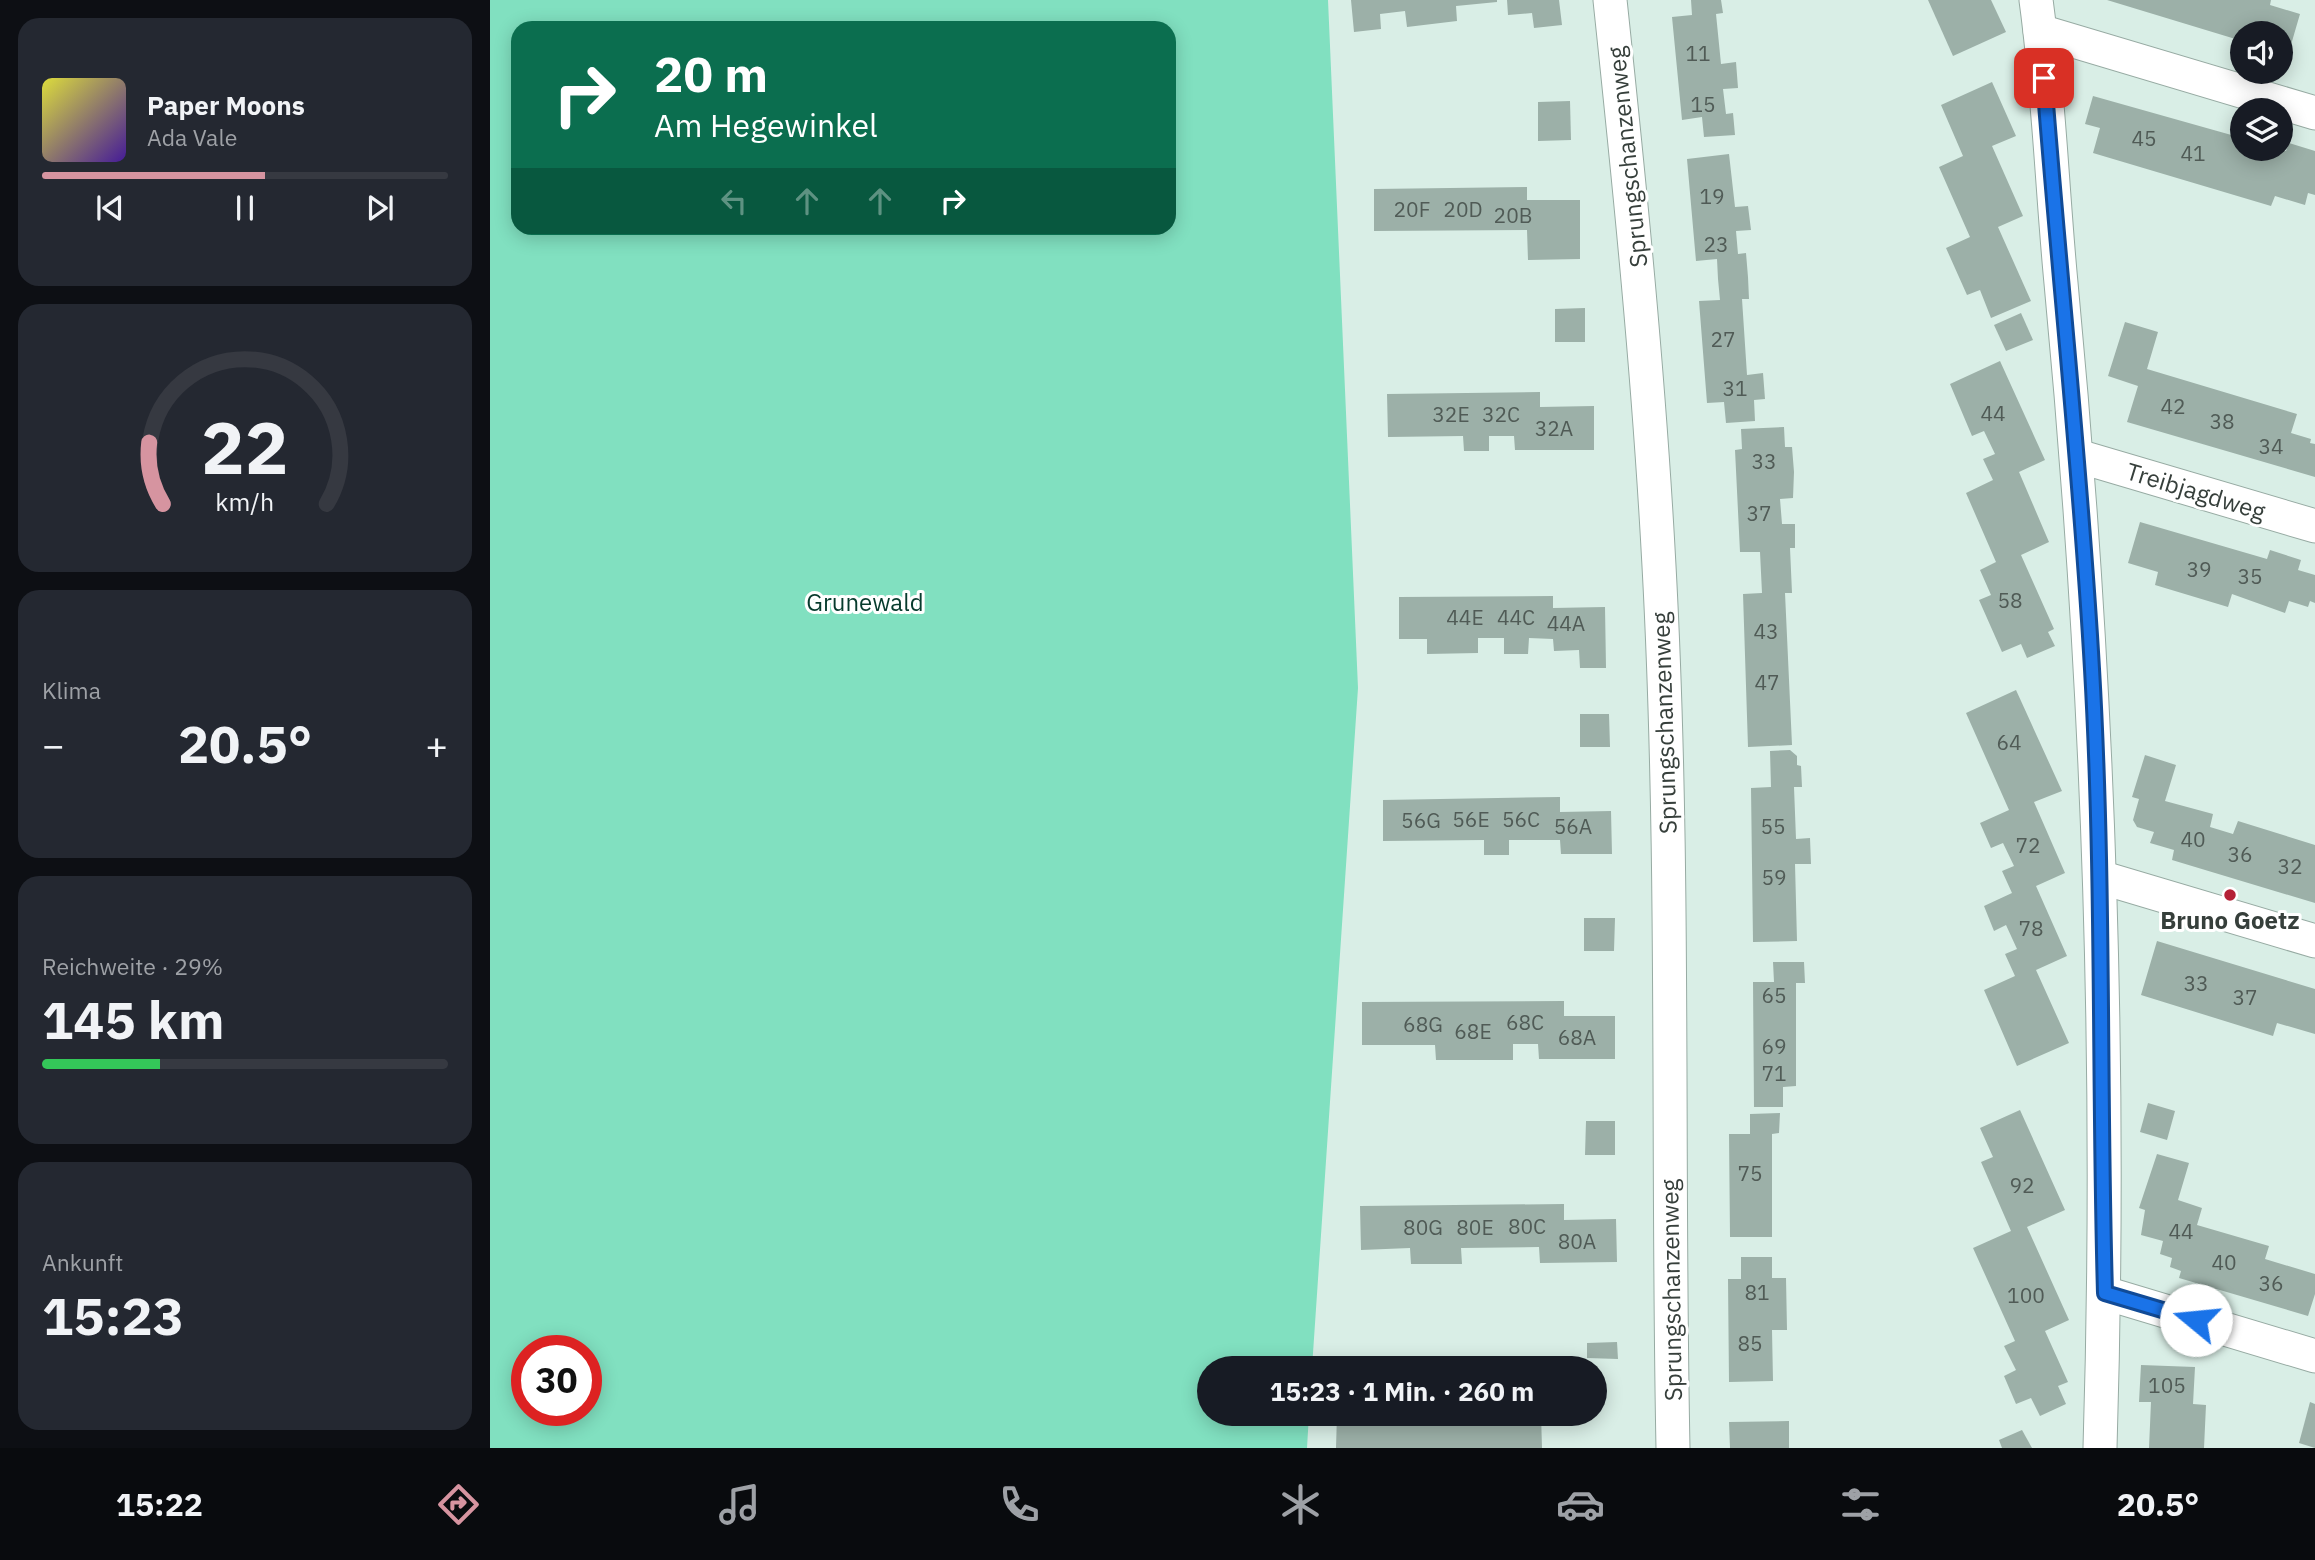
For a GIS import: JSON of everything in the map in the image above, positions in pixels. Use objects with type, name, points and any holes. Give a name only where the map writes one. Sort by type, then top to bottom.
[{"type":"street","name":"Sprungschanzenweg","points":[[1610,0],[1638,265],[1659,568],[1669,858],[1673,1448]]},
{"type":"street","points":[[2099,1448],[2105,1293],[2100,877],[2092,670],[2078,456],[2038,15],[2315,113]]},
{"type":"street","name":"Treibjagdweg","points":[[2078,456],[2315,526]]},
{"type":"street","points":[[2100,877],[2315,941]]},
{"type":"street","points":[[2105,1293],[2315,1356]]},
{"type":"green space","name":"Grunewald","points":[[490,0],[1328,0],[1358,688],[1313,1356],[1197,1356],[1197,1426],[1308,1426],[1307,1448],[490,1448]]},
{"type":"building","points":[[1351,0],[1497,2],[1456,6],[1457,21],[1407,27],[1405,11],[1380,14],[1381,29],[1354,32]]},
{"type":"building","points":[[1507,0],[1559,0],[1562,25],[1534,28],[1532,13],[1508,15]]},
{"type":"building","points":[[1691,0],[1721,0],[1723,13],[1716,14],[1721,64],[1736,62],[1738,88],[1723,89],[1726,114],[1733,113],[1735,135],[1704,137],[1702,117],[1682,120],[1672,17],[1692,15]]},
{"type":"building","points":[[1928,0],[1991,0],[2006,32],[1953,56]]},
{"type":"building","points":[[2107,0],[2271,0],[2270,5],[2300,14],[2293,38],[2293,21],[2230,21],[2230,37]]},
{"type":"building","points":[[1992,82],[2016,136],[1992,146],[2023,216],[1998,227],[2031,301],[1991,318],[1980,290],[1967,295],[1946,248],[1970,237],[1939,167],[1963,156],[1941,105]]},
{"type":"building","points":[[2093,96],[2230,135],[2230,161],[2293,161],[2293,144],[2315,151],[2315,195],[2308,193],[2305,205],[2275,196],[2271,206],[2093,153],[2100,128],[2085,124]]},
{"type":"building","points":[[1570,101],[1571,140],[1538,141],[1538,102]]},
{"type":"building","points":[[1729,154],[1735,207],[1748,206],[1751,230],[1736,231],[1738,254],[1746,253],[1748,277],[1749,299],[1742,299],[1747,375],[1763,373],[1765,399],[1754,400],[1755,421],[1726,423],[1724,402],[1707,403],[1699,301],[1720,300],[1717,259],[1696,261],[1687,159]]},
{"type":"building","points":[[1527,187],[1527,200],[1580,200],[1580,259],[1528,260],[1527,230],[1374,231],[1374,189]]},
{"type":"building","points":[[1585,308],[1585,342],[1555,342],[1555,309]]},
{"type":"building","points":[[2021,313],[2033,340],[2006,351],[1994,325]]},
{"type":"building","points":[[2125,322],[2158,332],[2147,369],[2297,414],[2291,433],[2311,439],[2310,443],[2315,444],[2315,477],[2127,422],[2138,386],[2108,376]]},
{"type":"building","points":[[2000,361],[2045,460],[2019,472],[2049,542],[2021,555],[2054,629],[2048,632],[2055,646],[2027,658],[2021,644],[2002,652],[1979,600],[1991,595],[1980,570],[1996,562],[1966,493],[1993,480],[1983,459],[1995,454],[1984,431],[1972,436],[1950,384]]},
{"type":"building","points":[[1540,392],[1540,407],[1594,406],[1594,450],[1515,450],[1514,436],[1489,436],[1489,451],[1464,451],[1463,436],[1388,437],[1387,394]]},
{"type":"building","points":[[1784,427],[1785,447],[1792,447],[1794,472],[1793,498],[1780,499],[1782,524],[1795,524],[1795,548],[1790,548],[1792,593],[1785,593],[1792,745],[1748,747],[1743,594],[1762,593],[1760,552],[1740,552],[1735,450],[1742,449],[1741,429]]},
{"type":"building","points":[[2140,522],[2267,559],[2270,550],[2301,560],[2298,570],[2315,575],[2315,603],[2310,601],[2308,607],[2289,601],[2285,613],[2232,594],[2228,607],[2155,585],[2158,572],[2128,563]]},
{"type":"building","points":[[1553,596],[1553,608],[1605,607],[1606,668],[1580,668],[1579,650],[1554,651],[1553,639],[1529,638],[1528,654],[1504,654],[1504,638],[1478,638],[1478,653],[1427,654],[1427,639],[1399,639],[1399,597]]},
{"type":"building","points":[[2016,690],[2062,791],[2034,802],[2065,873],[2036,886],[2067,956],[2036,970],[2069,1043],[2017,1066],[1984,990],[2015,976],[2005,954],[2017,949],[2006,925],[1994,931],[1984,906],[2012,893],[2002,871],[2014,866],[2003,843],[1991,848],[1980,823],[2009,810],[1966,713]]},
{"type":"building","points":[[1580,714],[1609,714],[1610,747],[1580,747]]},
{"type":"building","points":[[1790,750],[1797,756],[1797,765],[1801,766],[1802,787],[1794,787],[1796,839],[1810,838],[1811,864],[1795,864],[1797,941],[1753,942],[1751,788],[1771,787],[1770,751]]},
{"type":"building","points":[[2145,755],[2176,765],[2165,801],[2213,814],[2210,827],[2233,834],[2238,821],[2315,845],[2315,903],[2172,860],[2174,850],[2150,843],[2154,832],[2137,827],[2133,820],[2139,799],[2132,797]]},
{"type":"building","points":[[1560,797],[1560,812],[1611,811],[1612,854],[1561,854],[1560,840],[1509,840],[1509,855],[1484,855],[1484,840],[1383,841],[1383,800]]},
{"type":"building","points":[[1584,918],[1615,918],[1614,951],[1584,951]]},
{"type":"building","points":[[2157,941],[2315,989],[2315,1034],[2277,1023],[2273,1036],[2141,995]]},
{"type":"building","points":[[1773,962],[1804,962],[1805,983],[1796,983],[1796,1086],[1783,1087],[1783,1107],[1754,1107],[1753,982],[1774,982]]},
{"type":"building","points":[[1564,1001],[1564,1016],[1615,1016],[1615,1059],[1539,1059],[1538,1044],[1513,1044],[1513,1060],[1436,1060],[1435,1045],[1362,1045],[1362,1002]]},
{"type":"building","points":[[2148,1103],[2175,1111],[2167,1140],[2140,1132]]},
{"type":"building","points":[[2020,1110],[2065,1210],[2027,1227],[2069,1320],[2045,1331],[2068,1382],[2058,1386],[2066,1404],[2040,1416],[2031,1398],[2016,1404],[2004,1376],[2016,1370],[2004,1346],[2015,1341],[1973,1248],[2011,1231],[1981,1162],[1993,1157],[1980,1128]]},
{"type":"building","points":[[1780,1113],[1779,1133],[1772,1134],[1772,1237],[1730,1237],[1729,1134],[1750,1134],[1750,1114]]},
{"type":"building","points":[[1586,1121],[1615,1121],[1615,1155],[1585,1155]]},
{"type":"building","points":[[2157,1154],[2189,1163],[2178,1200],[2202,1208],[2197,1225],[2269,1246],[2265,1259],[2315,1274],[2315,1294],[2308,1316],[2179,1278],[2181,1271],[2170,1267],[2172,1258],[2160,1254],[2163,1241],[2141,1235],[2145,1210],[2139,1208]]},
{"type":"building","points":[[1564,1204],[1564,1220],[1616,1219],[1617,1262],[1540,1263],[1539,1247],[1461,1248],[1462,1264],[1411,1264],[1410,1248],[1361,1250],[1360,1206]]},
{"type":"building","points":[[1741,1257],[1772,1257],[1772,1278],[1786,1278],[1787,1330],[1772,1330],[1773,1381],[1729,1382],[1728,1279],[1741,1279]]},
{"type":"building","points":[[1617,1342],[1618,1359],[1587,1356],[1587,1343]]},
{"type":"building","points":[[2141,1365],[2195,1367],[2193,1404],[2206,1405],[2204,1448],[2149,1448],[2151,1402],[2139,1402]]},
{"type":"building","points":[[2310,1402],[2315,1404],[2315,1448],[2299,1443]]},
{"type":"building","points":[[1789,1421],[1789,1448],[1730,1448],[1729,1422]]},
{"type":"building","points":[[1337,1426],[1541,1426],[1542,1448],[1336,1448]]},
{"type":"building","points":[[2022,1430],[2032,1448],[2002,1448],[1999,1440]]},
{"type":"place","name":"Bruno Goetz","points":[[2230,895]]},
{"type":"route","points":[[2044,78],[2078,456],[2092,670],[2100,877],[2105,1293],[2196,1320]]}]
